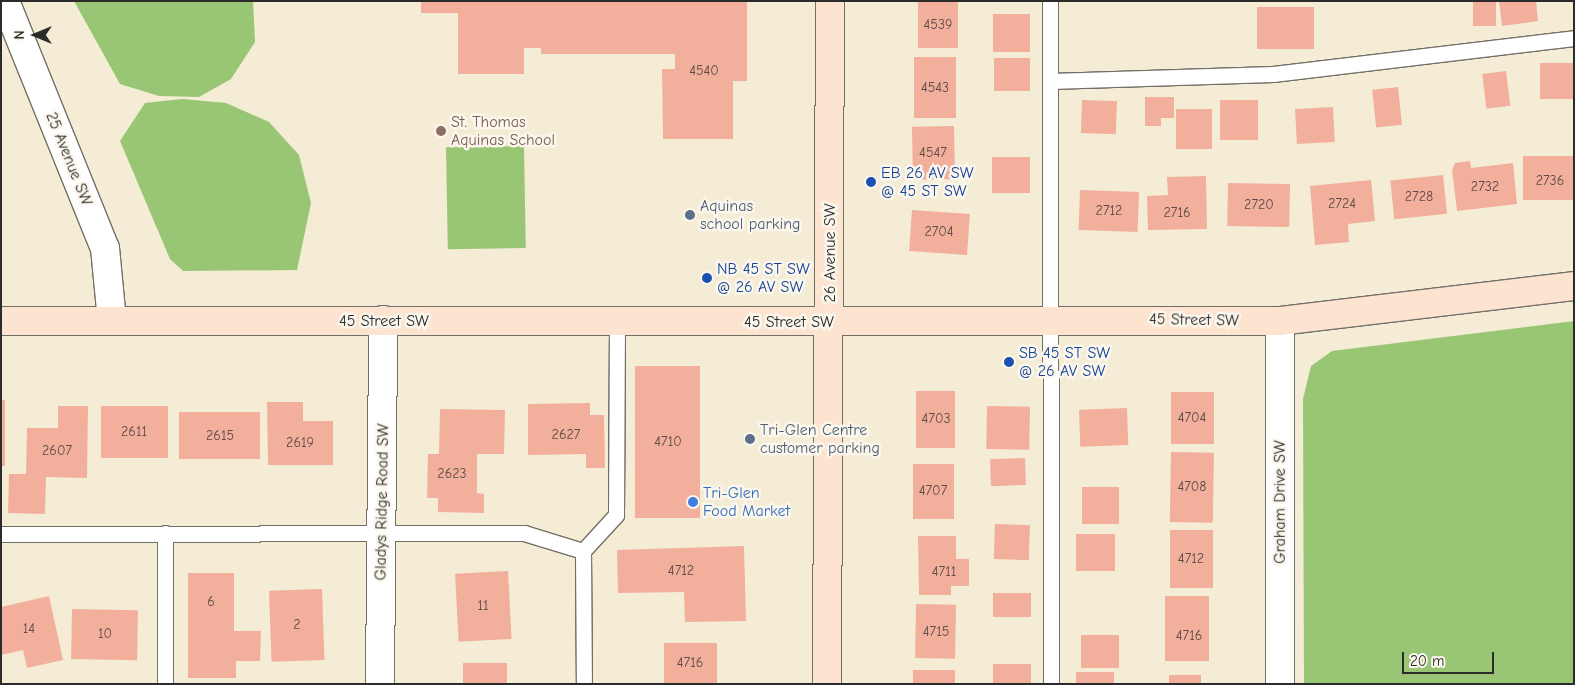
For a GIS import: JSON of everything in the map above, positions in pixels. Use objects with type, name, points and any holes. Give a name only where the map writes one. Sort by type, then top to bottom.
[{"type":"street","name":"25 Avenue SW","points":[[5,1],[105,248],[112,321]]},
{"type":"street","name":"26 Avenue SW","points":[[827,684],[830,1]]},
{"type":"street","name":"45 Street SW","points":[[1,321],[383,320],[617,323],[1050,318],[1280,321],[1574,286]]},
{"type":"street","name":"Gladys Ridge Road SW","points":[[380,684],[383,320]]},
{"type":"street","name":"Graham Drive SW","points":[[1280,321],[1280,684]]},
{"type":"lane","points":[[1050,1],[1051,684]]},
{"type":"lane","points":[[1050,81],[1273,74],[1574,38]]},
{"type":"lane","points":[[584,684],[583,551],[616,515],[617,323]]},
{"type":"lane","points":[[1,534],[382,532],[524,534],[583,551]]},
{"type":"lane","points":[[164,533],[164,684]]},
{"type":"green space","points":[[74,1],[253,1],[255,42],[231,79],[199,97],[159,96],[120,84]]},
{"type":"green space","points":[[182,99],[226,103],[269,122],[299,155],[311,203],[297,270],[183,271],[170,259],[120,141],[145,103]]},
{"type":"green space","points":[[524,146],[526,248],[448,249],[446,147]]},
{"type":"green space","points":[[1574,321],[1574,684],[1304,684],[1303,399],[1311,366],[1332,351]]},
{"type":"building","points":[[421,1],[747,1],[747,81],[733,81],[733,139],[663,139],[662,69],[675,69],[675,54],[541,54],[541,48],[524,48],[524,74],[458,74],[458,13],[421,13]]},
{"type":"building","points":[[918,1],[958,1],[958,48],[918,48]]},
{"type":"building","points":[[1473,1],[1496,1],[1496,26],[1473,26]]},
{"type":"building","points":[[1499,1],[1536,1],[1538,21],[1502,26]]},
{"type":"building","points":[[1257,7],[1314,7],[1314,49],[1257,49]]},
{"type":"building","points":[[993,14],[1030,14],[1030,52],[993,52]]},
{"type":"building","points":[[914,57],[956,57],[956,118],[914,118]]},
{"type":"building","points":[[994,58],[1030,58],[1030,91],[994,91]]},
{"type":"building","points":[[1540,63],[1574,63],[1574,99],[1540,99]]},
{"type":"building","points":[[1506,71],[1510,106],[1486,109],[1482,74]]},
{"type":"building","points":[[1398,87],[1402,125],[1376,128],[1372,90]]},
{"type":"building","points":[[1145,97],[1174,97],[1174,118],[1161,118],[1161,126],[1145,126]]},
{"type":"building","points":[[1082,100],[1117,101],[1116,134],[1081,133]]},
{"type":"building","points":[[1220,100],[1258,100],[1258,140],[1220,140]]},
{"type":"building","points":[[1333,107],[1335,142],[1297,144],[1295,109]]},
{"type":"building","points":[[1176,109],[1212,109],[1212,149],[1176,149]]},
{"type":"building","points":[[954,126],[955,179],[913,180],[912,127]]},
{"type":"building","points":[[1523,156],[1574,156],[1574,200],[1523,200]]},
{"type":"building","points":[[992,157],[1030,157],[1030,193],[992,193]]},
{"type":"building","points":[[1470,161],[1471,168],[1513,163],[1517,204],[1457,211],[1452,170],[1455,163]]},
{"type":"building","points":[[1443,175],[1447,214],[1394,219],[1390,181]]},
{"type":"building","points":[[1206,176],[1207,229],[1148,230],[1147,196],[1168,195],[1167,177]]},
{"type":"building","points":[[1371,180],[1375,221],[1348,224],[1349,242],[1315,245],[1310,186]]},
{"type":"building","points":[[1228,183],[1290,184],[1289,227],[1227,226]]},
{"type":"building","points":[[1080,190],[1139,192],[1138,232],[1079,230]]},
{"type":"building","points":[[912,210],[970,214],[967,255],[909,251]]},
{"type":"building","points":[[635,366],[700,366],[700,518],[635,518]]},
{"type":"building","points":[[916,391],[955,391],[955,448],[916,448]]},
{"type":"building","points":[[1171,392],[1214,392],[1214,444],[1171,444]]},
{"type":"building","points":[[1,400],[5,400],[5,466],[1,466]]},
{"type":"building","points":[[267,402],[303,402],[303,421],[333,421],[333,465],[268,465]]},
{"type":"building","points":[[590,403],[590,415],[604,415],[605,468],[586,468],[586,454],[528,455],[528,404]]},
{"type":"building","points":[[58,406],[88,406],[87,478],[46,477],[45,514],[8,513],[9,474],[26,474],[27,428],[58,428]]},
{"type":"building","points":[[101,406],[168,406],[168,458],[101,458]]},
{"type":"building","points":[[987,406],[1030,407],[1029,450],[986,449]]},
{"type":"building","points":[[1127,408],[1128,445],[1080,447],[1079,410]]},
{"type":"building","points":[[440,409],[505,410],[504,454],[477,454],[477,493],[484,494],[484,513],[438,512],[438,498],[427,498],[428,454],[439,454]]},
{"type":"building","points":[[179,412],[260,412],[260,459],[179,459]]},
{"type":"building","points":[[1171,452],[1214,453],[1213,523],[1170,522]]},
{"type":"building","points":[[1025,458],[1026,485],[991,486],[990,459]]},
{"type":"building","points":[[913,464],[954,464],[954,519],[913,519]]},
{"type":"building","points":[[1082,487],[1119,487],[1119,524],[1082,524]]},
{"type":"building","points":[[995,524],[1030,525],[1029,560],[994,559]]},
{"type":"building","points":[[1170,530],[1213,530],[1213,588],[1170,588]]},
{"type":"building","points":[[1076,534],[1115,534],[1115,571],[1076,571]]},
{"type":"building","points":[[918,536],[956,536],[956,559],[969,559],[969,586],[951,586],[951,595],[919,595]]},
{"type":"building","points":[[744,546],[746,621],[685,622],[684,592],[618,593],[617,550]]},
{"type":"building","points":[[508,571],[512,639],[459,642],[455,574]]},
{"type":"building","points":[[188,573],[234,573],[234,631],[261,631],[260,661],[236,661],[236,678],[188,678]]},
{"type":"building","points":[[322,589],[324,660],[272,662],[269,591]]},
{"type":"building","points":[[993,593],[1031,593],[1031,617],[993,617]]},
{"type":"building","points":[[49,596],[63,660],[27,668],[23,650],[1,655],[1,607]]},
{"type":"building","points":[[1165,596],[1209,596],[1209,661],[1165,661]]},
{"type":"building","points":[[916,604],[956,605],[955,659],[915,658]]},
{"type":"building","points":[[72,609],[138,610],[137,660],[71,659]]},
{"type":"building","points":[[1081,635],[1119,635],[1119,668],[1081,668]]},
{"type":"building","points":[[664,643],[717,643],[717,684],[664,684]]},
{"type":"building","points":[[463,663],[507,663],[507,684],[463,684]]},
{"type":"building","points":[[993,664],[1031,664],[1031,684],[993,684]]},
{"type":"building","points":[[913,670],[955,670],[955,684],[913,684]]},
{"type":"building","points":[[1076,672],[1114,672],[1114,684],[1076,684]]},
{"type":"building","points":[[1169,675],[1201,675],[1201,684],[1169,684]]},
{"type":"place","name":"St. Thomas Aquinas School","points":[[441,131]]},
{"type":"place","name":"EB 26 AV SW @ 45 ST SW","points":[[871,182]]},
{"type":"place","name":"Aquinas school parking","points":[[690,215]]},
{"type":"place","name":"NB 45 ST SW @ 26 AV SW","points":[[707,278]]},
{"type":"place","name":"SB 45 ST SW @ 26 AV SW","points":[[1009,362]]},
{"type":"place","name":"Tri-Glen Centre customer parking","points":[[750,439]]},
{"type":"place","name":"Tri-Glen Food Market","points":[[693,502]]}]
